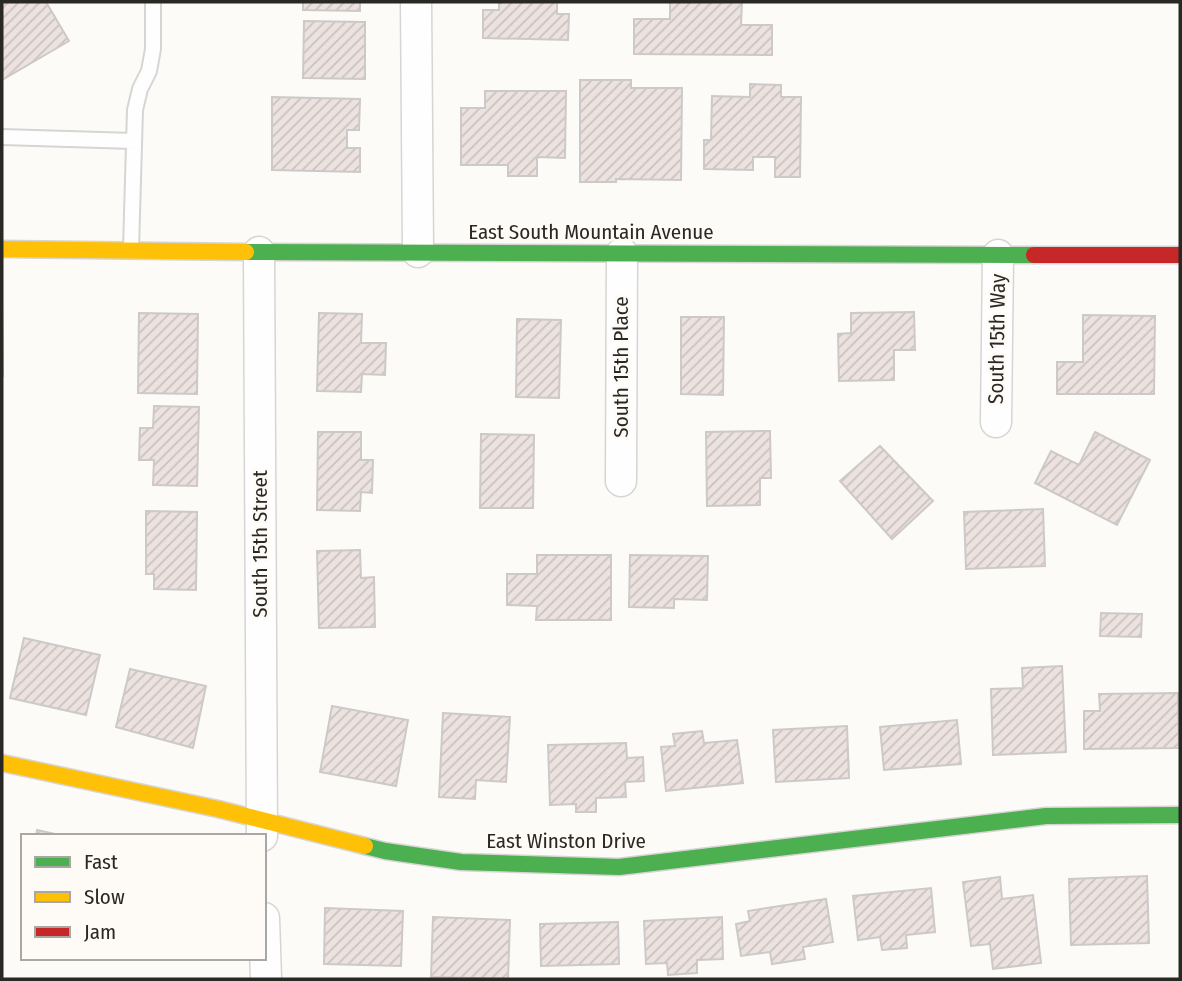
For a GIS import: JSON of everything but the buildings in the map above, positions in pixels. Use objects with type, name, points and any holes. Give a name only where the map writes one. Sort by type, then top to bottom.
[{"type":"street","points":[[416,2],[418,252]]},
{"type":"street","name":"East South Mountain Avenue","points":[[2,249],[1180,255]]},
{"type":"street","name":"South 15th Street","points":[[259,252],[261,828]]},
{"type":"street","name":"South 15th Place","points":[[621,481],[622,253]]},
{"type":"street","name":"South 15th Way","points":[[996,422],[998,255]]},
{"type":"street","name":"East Winston Drive","points":[[2,763],[218,809],[261,828],[461,862],[620,867],[1046,816],[1180,815]]},
{"type":"street","points":[[265,960],[266,979]]},
{"type":"lane","points":[[131,250],[135,110],[140,89],[149,71],[153,48],[153,2]]},
{"type":"lane","points":[[2,137],[134,141]]},
{"type":"traffic: fast","points":[[246,252],[1034,255]]},
{"type":"traffic: fast","points":[[365,846],[461,862],[619,867],[1046,816],[1180,815]]},
{"type":"traffic: slow","points":[[2,249],[246,252]]},
{"type":"traffic: slow","points":[[2,763],[218,809],[365,846]]},
{"type":"traffic: jam","points":[[1034,255],[1180,255]]}]
